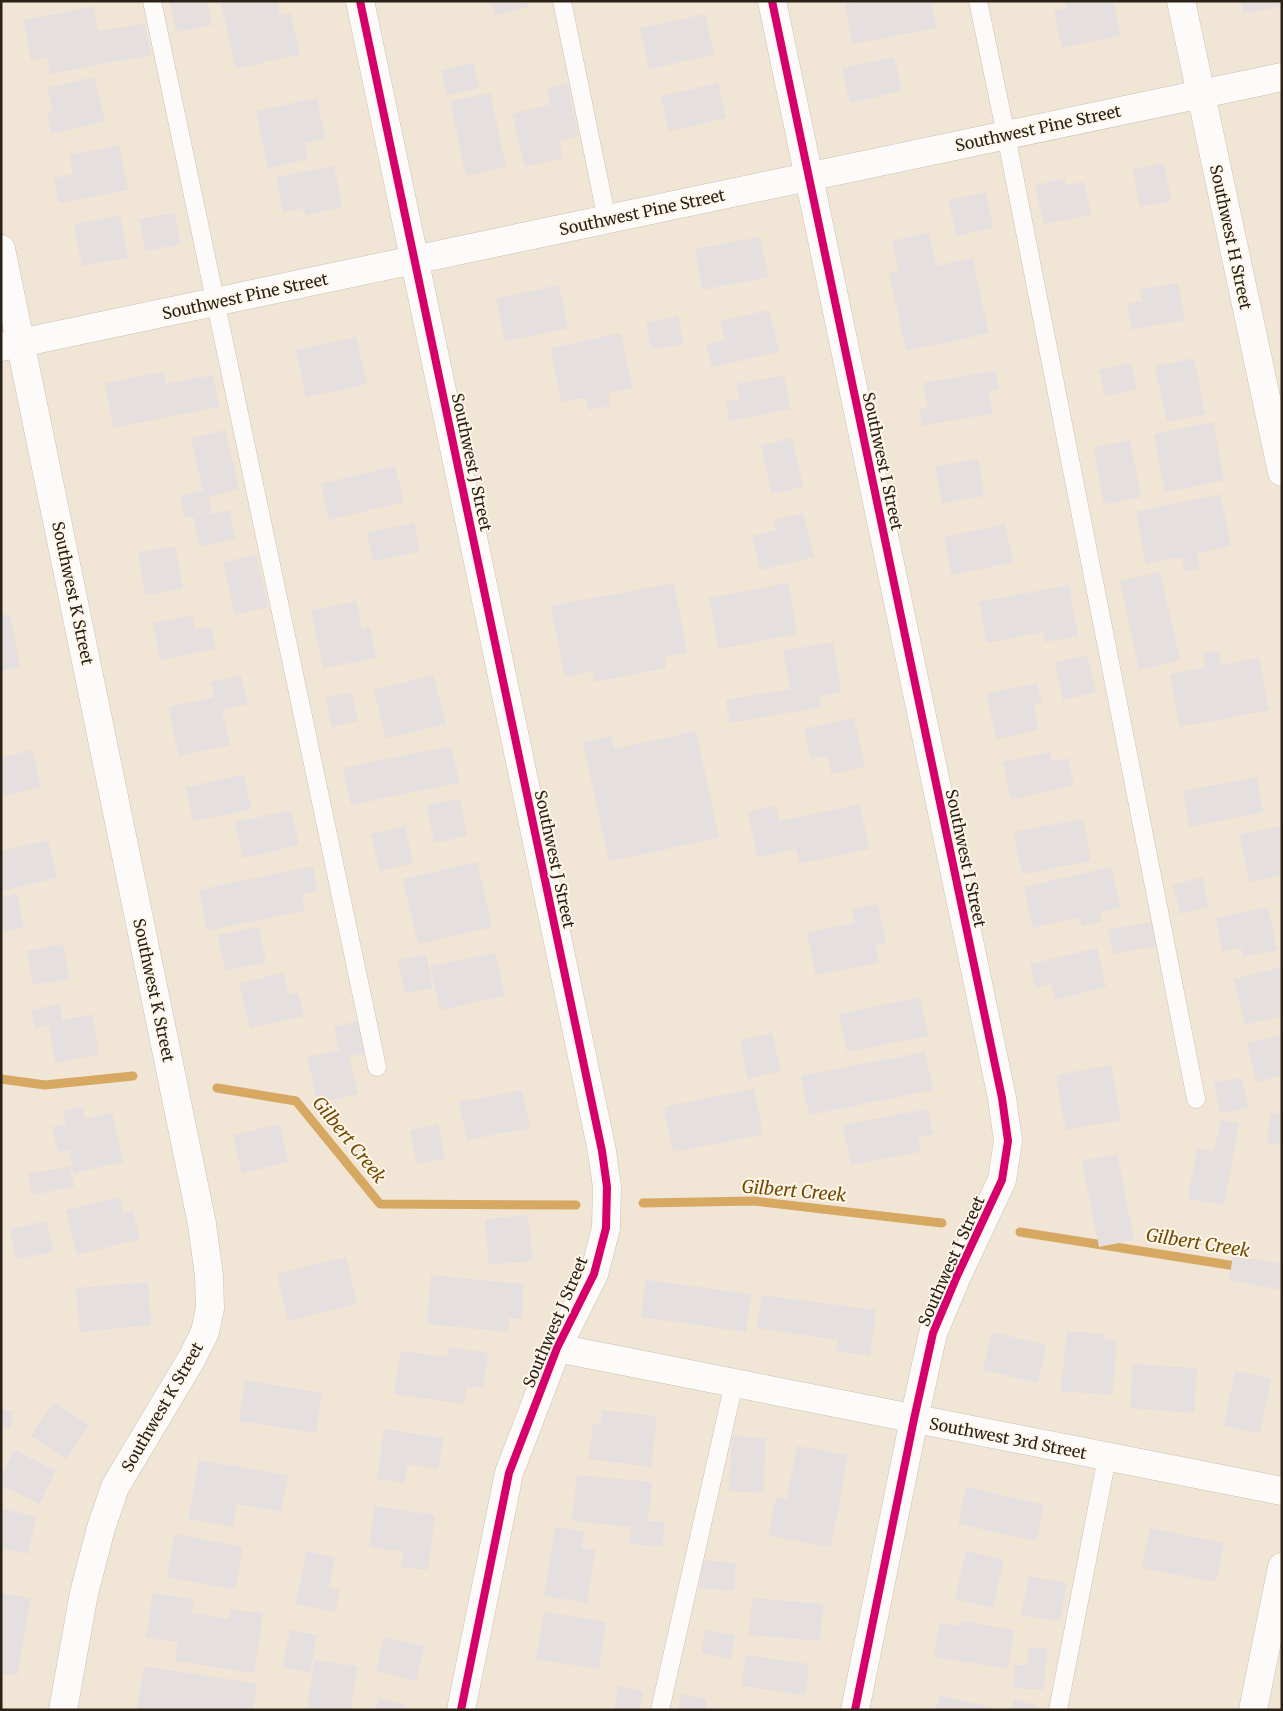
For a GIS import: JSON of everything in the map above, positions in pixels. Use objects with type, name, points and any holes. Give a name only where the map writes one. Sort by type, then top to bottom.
[{"type":"street","name":"Southwest J Street","points":[[360,1],[600,1141],[607,1187],[606,1228],[594,1274],[557,1348],[508,1473],[461,1710]]},
{"type":"street","name":"Southwest I Street","points":[[772,1],[1002,1098],[1008,1141],[1002,1180],[956,1276],[933,1332],[855,1710]]},
{"type":"street","name":"Southwest H Street","points":[[1181,1],[1282,472]]},
{"type":"street","name":"Southwest Pine Street","points":[[11,344],[416,261],[1282,77]]},
{"type":"street","name":"Southwest K Street","points":[[1,249],[11,344],[202,1224],[210,1284],[210,1308],[205,1332],[192,1358],[115,1487],[101,1528],[84,1593],[62,1710]]},
{"type":"street","name":"Southwest 3rd Street","points":[[557,1348],[914,1420],[1282,1491]]},
{"type":"street","points":[[1253,1710],[1282,1567]]},
{"type":"lane","points":[[152,1],[377,1067]]},
{"type":"lane","points":[[562,1],[607,220]]},
{"type":"lane","points":[[978,1],[1196,1099]]},
{"type":"lane","points":[[660,1710],[734,1383]]},
{"type":"lane","points":[[1058,1710],[1107,1457]]},
{"type":"building","points":[[170,1],[207,1],[212,25],[176,32]]},
{"type":"building","points":[[230,1],[277,1],[280,15],[290,13],[300,54],[236,69],[221,3]]},
{"type":"building","points":[[492,1],[528,1],[529,7],[495,15]]},
{"type":"building","points":[[857,1],[931,1],[936,28],[852,44],[845,4]]},
{"type":"building","points":[[1066,1],[1113,1],[1121,35],[1062,48],[1054,11],[1067,8]]},
{"type":"building","points":[[1241,1],[1282,1],[1282,6],[1244,14]]},
{"type":"building","points":[[93,7],[98,31],[145,23],[151,55],[50,74],[47,57],[31,61],[24,20]]},
{"type":"building","points":[[705,14],[714,55],[649,69],[640,28]]},
{"type":"building","points":[[894,57],[902,91],[850,103],[842,68]]},
{"type":"building","points":[[473,63],[479,88],[447,95],[441,70]]},
{"type":"building","points":[[94,77],[105,121],[52,134],[47,112],[53,111],[47,88]]},
{"type":"building","points":[[567,83],[579,136],[559,141],[563,158],[525,167],[512,114],[551,104],[547,88]]},
{"type":"building","points":[[718,83],[726,118],[669,131],[661,96]]},
{"type":"building","points":[[490,93],[506,167],[466,176],[450,101]]},
{"type":"building","points":[[317,98],[325,139],[305,143],[308,159],[268,168],[256,111]]},
{"type":"building","points":[[119,145],[128,190],[59,203],[54,178],[73,174],[70,155]]},
{"type":"building","points":[[1164,163],[1171,201],[1140,207],[1133,169]]},
{"type":"building","points":[[334,166],[342,207],[306,215],[304,208],[283,212],[276,177]]},
{"type":"building","points":[[1065,179],[1066,185],[1084,182],[1091,215],[1044,224],[1035,185]]},
{"type":"building","points":[[986,192],[993,228],[956,236],[949,200]]},
{"type":"building","points":[[174,213],[181,244],[145,251],[139,219]]},
{"type":"building","points":[[120,216],[128,258],[82,266],[74,224]]},
{"type":"building","points":[[929,233],[936,266],[972,258],[989,333],[906,351],[889,273],[899,271],[892,241]]},
{"type":"building","points":[[760,237],[768,277],[702,290],[695,249]]},
{"type":"building","points":[[1178,283],[1185,320],[1132,330],[1127,304],[1142,301],[1140,290]]},
{"type":"building","points":[[559,285],[568,328],[505,341],[496,298]]},
{"type":"building","points":[[769,310],[779,352],[712,367],[706,344],[725,340],[720,321]]},
{"type":"building","points":[[678,316],[683,344],[652,350],[646,323]]},
{"type":"building","points":[[621,333],[632,388],[608,393],[611,406],[588,410],[585,398],[561,402],[551,348]]},
{"type":"building","points":[[356,337],[367,384],[306,397],[296,350]]},
{"type":"building","points":[[1194,358],[1205,414],[1167,422],[1155,366]]},
{"type":"building","points":[[1131,363],[1137,389],[1105,396],[1099,370]]},
{"type":"building","points":[[996,370],[999,389],[988,391],[993,413],[922,426],[919,409],[928,407],[923,383]]},
{"type":"building","points":[[164,372],[166,384],[213,375],[219,407],[113,428],[105,383]]},
{"type":"building","points":[[784,375],[790,409],[729,421],[726,401],[740,399],[736,384]]},
{"type":"building","points":[[1213,422],[1224,480],[1165,492],[1154,434]]},
{"type":"building","points":[[225,430],[239,489],[208,497],[212,512],[185,518],[180,496],[203,491],[191,438]]},
{"type":"building","points":[[792,438],[803,487],[772,494],[761,445]]},
{"type":"building","points":[[1130,440],[1141,497],[1104,504],[1094,447]]},
{"type":"building","points":[[978,459],[984,496],[942,503],[935,467]]},
{"type":"building","points":[[395,466],[404,502],[329,520],[321,484]]},
{"type":"building","points":[[1220,494],[1231,546],[1197,553],[1200,568],[1185,572],[1182,557],[1146,564],[1136,512]]},
{"type":"building","points":[[229,510],[235,539],[200,547],[193,517]]},
{"type":"building","points":[[803,513],[814,557],[760,570],[752,536],[776,530],[774,520]]},
{"type":"building","points":[[414,523],[420,551],[373,562],[367,533]]},
{"type":"building","points":[[1005,524],[1013,562],[952,575],[944,537]]},
{"type":"building","points":[[175,546],[183,588],[145,595],[138,553]]},
{"type":"building","points":[[256,555],[268,607],[235,615],[223,562]]},
{"type":"building","points":[[1160,572],[1180,660],[1139,670],[1120,581]]},
{"type":"building","points":[[674,583],[687,653],[664,657],[666,668],[595,682],[593,671],[565,677],[551,606]]},
{"type":"building","points":[[788,583],[797,634],[719,649],[709,598]]},
{"type":"building","points":[[1069,585],[1078,636],[1045,642],[1043,632],[987,643],[979,602]]},
{"type":"building","points":[[356,601],[362,629],[370,627],[376,658],[323,668],[311,610]]},
{"type":"building","points":[[10,614],[20,667],[1,671],[1,616]]},
{"type":"building","points":[[193,615],[195,630],[211,627],[215,649],[160,660],[153,623]]},
{"type":"building","points":[[833,642],[841,692],[819,696],[821,707],[730,723],[726,700],[790,689],[783,651]]},
{"type":"building","points":[[1219,650],[1221,665],[1259,657],[1269,710],[1180,727],[1170,674],[1206,667],[1203,653]]},
{"type":"building","points":[[1087,655],[1096,692],[1063,700],[1055,662]]},
{"type":"building","points":[[241,675],[248,704],[222,710],[230,745],[179,756],[168,707],[214,697],[211,682]]},
{"type":"building","points":[[433,675],[446,724],[386,738],[374,690]]},
{"type":"building","points":[[1037,683],[1042,704],[1034,705],[1038,730],[996,739],[987,694]]},
{"type":"building","points":[[352,692],[358,721],[332,727],[326,698]]},
{"type":"building","points":[[854,718],[865,767],[832,774],[827,756],[811,759],[804,729]]},
{"type":"building","points":[[696,731],[719,838],[609,861],[583,742],[611,736],[614,749]]},
{"type":"building","points":[[451,746],[459,783],[351,805],[343,768]]},
{"type":"building","points":[[32,750],[41,787],[1,796],[1,757]]},
{"type":"building","points":[[1050,752],[1052,761],[1068,758],[1074,785],[1011,800],[1003,762]]},
{"type":"building","points":[[244,775],[251,809],[193,821],[186,787]]},
{"type":"building","points":[[1257,777],[1263,812],[1190,827],[1183,791]]},
{"type":"building","points":[[460,799],[467,836],[434,843],[427,805]]},
{"type":"building","points":[[860,804],[869,849],[800,864],[796,849],[757,857],[748,812],[776,806],[779,821]]},
{"type":"building","points":[[291,810],[299,845],[243,858],[235,822]]},
{"type":"building","points":[[1083,819],[1091,861],[1022,874],[1014,832]]},
{"type":"building","points":[[405,826],[413,863],[380,871],[371,834]]},
{"type":"building","points":[[1282,826],[1282,875],[1249,882],[1240,834]]},
{"type":"building","points":[[48,840],[57,878],[1,891],[1,851]]},
{"type":"building","points":[[477,862],[492,927],[418,944],[403,879]]},
{"type":"building","points":[[313,866],[318,891],[302,894],[305,911],[207,930],[199,890]]},
{"type":"building","points":[[1111,867],[1121,907],[1100,912],[1102,921],[1082,926],[1080,917],[1033,928],[1024,887]]},
{"type":"building","points":[[1202,877],[1209,907],[1180,914],[1173,885]]},
{"type":"building","points":[[17,894],[24,927],[1,932],[1,897]]},
{"type":"building","points":[[878,904],[886,944],[876,946],[879,963],[816,975],[807,933],[855,923],[852,909]]},
{"type":"building","points":[[1268,907],[1277,950],[1243,957],[1241,948],[1222,952],[1216,918]]},
{"type":"building","points":[[1152,922],[1156,946],[1113,954],[1108,930]]},
{"type":"building","points":[[259,927],[266,962],[225,971],[218,935]]},
{"type":"building","points":[[63,944],[69,979],[33,985],[27,951]]},
{"type":"building","points":[[1097,948],[1106,987],[1055,1000],[1051,984],[1036,988],[1030,964]]},
{"type":"building","points":[[495,953],[505,996],[440,1010],[430,966]]},
{"type":"building","points":[[426,954],[433,988],[405,993],[398,960]]},
{"type":"building","points":[[1282,967],[1282,1016],[1245,1025],[1234,979]]},
{"type":"building","points":[[284,973],[289,995],[298,993],[304,1016],[250,1028],[239,983]]},
{"type":"building","points":[[920,997],[928,1036],[847,1052],[839,1014]]},
{"type":"building","points":[[59,1004],[63,1020],[92,1014],[99,1054],[56,1063],[49,1025],[35,1028],[31,1010]]},
{"type":"building","points":[[360,1020],[368,1052],[349,1057],[358,1094],[318,1103],[307,1057],[339,1050],[334,1027]]},
{"type":"building","points":[[772,1033],[781,1071],[748,1079],[740,1040]]},
{"type":"building","points":[[1282,1035],[1282,1076],[1256,1082],[1247,1043]]},
{"type":"building","points":[[925,1052],[933,1090],[809,1115],[801,1076]]},
{"type":"building","points":[[1111,1065],[1121,1120],[1066,1130],[1056,1075]]},
{"type":"building","points":[[1242,1078],[1248,1108],[1220,1113],[1214,1083]]},
{"type":"building","points":[[754,1089],[763,1134],[673,1152],[664,1107]]},
{"type":"building","points":[[522,1090],[530,1128],[467,1140],[459,1102]]},
{"type":"building","points":[[83,1106],[85,1119],[112,1113],[123,1162],[74,1173],[69,1150],[58,1152],[52,1127],[66,1124],[63,1111]]},
{"type":"building","points":[[928,1109],[933,1134],[918,1137],[920,1152],[851,1165],[843,1125]]},
{"type":"building","points":[[1271,1112],[1282,1114],[1282,1145],[1267,1143]]},
{"type":"building","points":[[1221,1120],[1239,1123],[1224,1205],[1188,1199],[1197,1148],[1214,1152]]},
{"type":"building","points":[[280,1124],[288,1162],[242,1173],[233,1135]]},
{"type":"building","points":[[438,1124],[445,1159],[417,1164],[410,1130]]},
{"type":"building","points":[[1117,1154],[1134,1240],[1099,1247],[1082,1161]]},
{"type":"building","points":[[70,1166],[74,1187],[32,1195],[28,1174]]},
{"type":"building","points":[[120,1197],[124,1214],[133,1211],[140,1239],[77,1255],[66,1210]]},
{"type":"building","points":[[528,1215],[533,1261],[489,1265],[485,1219]]},
{"type":"building","points":[[47,1221],[53,1252],[16,1259],[10,1229]]},
{"type":"building","points":[[1233,1256],[1282,1264],[1282,1290],[1229,1280]]},
{"type":"building","points":[[346,1257],[357,1304],[288,1321],[277,1274]]},
{"type":"building","points":[[431,1275],[524,1284],[521,1319],[509,1318],[508,1332],[427,1324]]},
{"type":"building","points":[[646,1280],[751,1294],[746,1332],[641,1317]]},
{"type":"building","points":[[148,1282],[151,1325],[80,1332],[76,1288]]},
{"type":"building","points":[[762,1295],[876,1310],[870,1356],[836,1351],[838,1340],[757,1328]]},
{"type":"building","points":[[1067,1331],[1105,1334],[1105,1339],[1117,1340],[1112,1395],[1061,1391]]},
{"type":"building","points":[[992,1332],[1046,1345],[1038,1383],[983,1370]]},
{"type":"building","points":[[448,1347],[488,1353],[483,1388],[467,1386],[464,1404],[394,1394],[401,1351],[447,1357]]},
{"type":"building","points":[[1133,1364],[1197,1368],[1194,1413],[1130,1408]]},
{"type":"building","points":[[1235,1371],[1271,1378],[1260,1433],[1224,1426]]},
{"type":"building","points":[[245,1380],[322,1393],[316,1433],[239,1421]]},
{"type":"building","points":[[54,1402],[89,1425],[66,1459],[31,1436]]},
{"type":"building","points":[[1,1409],[13,1411],[10,1429],[1,1427]]},
{"type":"building","points":[[603,1410],[657,1416],[651,1467],[589,1459],[593,1424],[601,1425]]},
{"type":"building","points":[[384,1429],[443,1438],[438,1469],[407,1464],[405,1483],[377,1479]]},
{"type":"building","points":[[732,1436],[766,1438],[763,1493],[729,1491]]},
{"type":"building","points":[[797,1446],[848,1455],[831,1547],[769,1536],[776,1497],[787,1499]]},
{"type":"building","points":[[14,1450],[56,1471],[39,1504],[1,1485],[1,1476]]},
{"type":"building","points":[[199,1460],[288,1475],[281,1512],[237,1504],[233,1527],[188,1519]]},
{"type":"building","points":[[577,1475],[652,1482],[648,1521],[665,1522],[662,1547],[630,1544],[631,1527],[572,1521]]},
{"type":"building","points":[[966,1487],[1044,1505],[1036,1541],[958,1524]]},
{"type":"building","points":[[375,1506],[435,1515],[428,1570],[401,1567],[403,1552],[369,1547]]},
{"type":"building","points":[[1,1509],[36,1516],[28,1554],[1,1548]]},
{"type":"building","points":[[555,1527],[584,1532],[581,1548],[595,1550],[587,1603],[544,1596]]},
{"type":"building","points":[[1150,1528],[1224,1543],[1216,1582],[1142,1568]]},
{"type":"building","points":[[175,1534],[243,1547],[235,1590],[167,1577]]},
{"type":"building","points":[[307,1551],[335,1557],[329,1588],[340,1590],[335,1612],[296,1604]]},
{"type":"building","points":[[966,1551],[1004,1560],[993,1608],[955,1599]]},
{"type":"building","points":[[702,1560],[736,1563],[734,1591],[699,1588]]},
{"type":"building","points":[[1029,1576],[1067,1583],[1060,1622],[1021,1615]]},
{"type":"building","points":[[1,1593],[31,1598],[17,1676],[1,1673]]},
{"type":"building","points":[[153,1593],[194,1599],[192,1613],[229,1619],[230,1609],[263,1613],[254,1673],[175,1661],[178,1642],[146,1638]]},
{"type":"building","points":[[752,1598],[823,1604],[820,1641],[749,1635]]},
{"type":"building","points":[[544,1612],[606,1622],[599,1669],[536,1659]]},
{"type":"building","points":[[961,1621],[1014,1630],[1008,1669],[934,1657],[940,1623],[960,1627]]},
{"type":"building","points":[[706,1629],[735,1636],[730,1659],[701,1653]]},
{"type":"building","points":[[290,1630],[317,1635],[310,1673],[283,1668]]},
{"type":"building","points":[[384,1637],[424,1646],[416,1681],[376,1671]]},
{"type":"building","points":[[1029,1647],[1047,1648],[1044,1690],[1014,1688],[1015,1665],[1027,1665]]},
{"type":"building","points":[[746,1655],[809,1664],[805,1695],[741,1686]]},
{"type":"building","points":[[315,1660],[357,1666],[351,1710],[307,1710]]},
{"type":"building","points":[[144,1666],[257,1684],[253,1710],[149,1710],[137,1708]]},
{"type":"building","points":[[618,1686],[643,1691],[640,1710],[614,1710]]},
{"type":"building","points":[[681,1694],[707,1699],[705,1710],[678,1710]]},
{"type":"building","points":[[940,1695],[992,1708],[992,1710],[936,1710]]},
{"type":"building","points":[[379,1698],[405,1704],[404,1710],[376,1710]]},
{"type":"building","points":[[1014,1699],[1037,1706],[1036,1710],[1011,1710]]},
{"type":"waterway","name":"Gilbert Creek","points":[[1,1079],[45,1085],[133,1076]]},
{"type":"waterway","name":"Gilbert Creek","points":[[217,1088],[296,1101],[380,1204],[576,1205]]},
{"type":"waterway","name":"Gilbert Creek","points":[[643,1203],[754,1201],[942,1223]]},
{"type":"waterway","name":"Gilbert Creek","points":[[1020,1232],[1242,1267]]},
{"type":"cycle path","points":[[360,1],[602,1151],[607,1187],[606,1228],[594,1274],[557,1348],[509,1473],[461,1710]]},
{"type":"cycle path","points":[[772,1],[1002,1098],[1008,1141],[1002,1180],[957,1276],[933,1333],[855,1710]]}]
